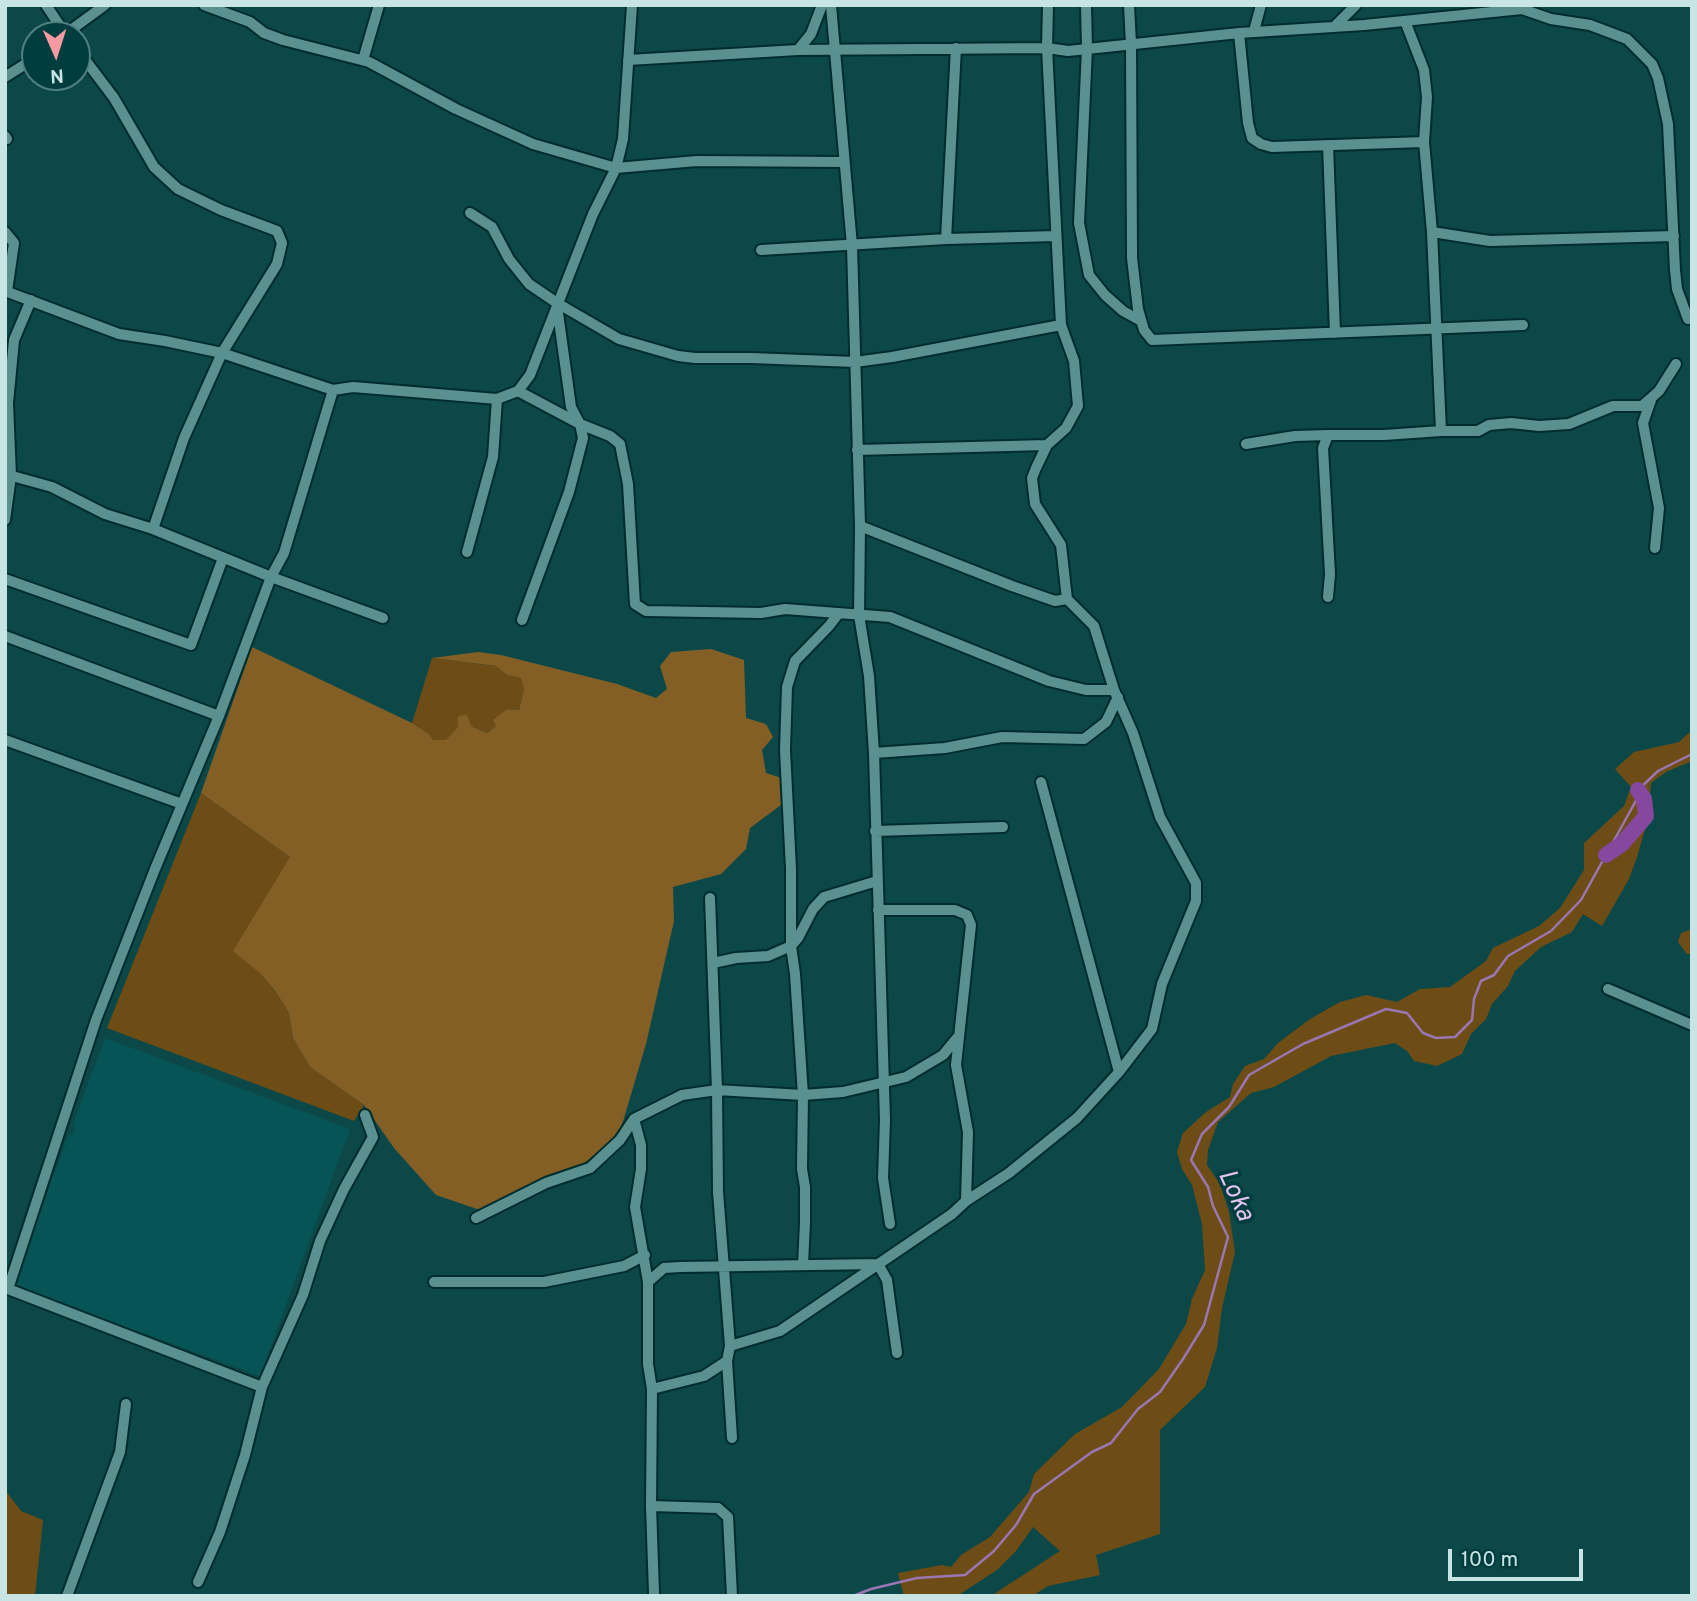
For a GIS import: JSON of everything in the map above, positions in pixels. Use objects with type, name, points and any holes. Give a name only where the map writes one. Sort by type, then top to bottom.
[{"type":"street","points":[[46,5],[57,21]]},
{"type":"street","points":[[84,21],[105,5]]},
{"type":"street","points":[[204,5],[250,22],[264,33],[282,40],[363,60],[456,109],[533,144],[617,167],[697,161],[844,162]]},
{"type":"street","points":[[363,60],[379,5]]},
{"type":"street","points":[[5,232],[14,243],[6,291],[119,334],[222,353],[333,390],[353,387],[496,399],[518,391],[530,375],[593,214],[617,167],[622,139],[632,5]]},
{"type":"street","points":[[798,50],[811,34],[821,5]]},
{"type":"street","points":[[831,5],[852,246],[860,526],[859,615],[869,676],[874,753],[884,1083],[883,1178],[890,1224]]},
{"type":"street","points":[[730,1346],[780,1331],[953,1214],[966,1201],[1009,1173],[1077,1118],[1119,1072],[1152,1029],[1162,984],[1196,901],[1196,883],[1160,817],[1094,626],[1067,600],[1062,545],[1035,504],[1032,478],[1047,445],[1066,428],[1078,406],[1074,361],[1061,325],[1048,5]]},
{"type":"street","points":[[1086,5],[1087,49],[1079,223],[1089,275],[1123,311],[1141,321]]},
{"type":"street","points":[[1129,5],[1132,257],[1141,321],[1144,330],[1155,340],[1523,324]]},
{"type":"street","points":[[1254,31],[1261,5]]},
{"type":"street","points":[[1335,26],[1356,5]]},
{"type":"street","points":[[628,60],[798,50],[1048,48],[1068,51],[1254,31],[1405,21],[1522,9],[1551,19],[1590,25],[1627,39],[1652,64],[1658,78],[1668,124],[1678,289],[1688,320]]},
{"type":"street","points":[[1405,21],[1424,70],[1427,97],[1424,142],[1432,232],[1441,431]]},
{"type":"street","points":[[1239,33],[1248,122],[1252,138],[1261,144],[1272,147],[1424,142]]},
{"type":"street","points":[[946,239],[956,48]]},
{"type":"street","points":[[5,77],[21,67]]},
{"type":"street","points":[[91,68],[114,98],[154,167],[178,189],[221,210],[277,231],[282,243],[277,264],[222,353],[184,438],[153,529]]},
{"type":"street","points":[[1328,145],[1335,333]]},
{"type":"street","points":[[470,214],[492,227],[509,259],[529,284],[619,339],[678,356],[855,362],[1061,325]]},
{"type":"street","points":[[1432,232],[1490,241],[1674,236]]},
{"type":"street","points":[[761,250],[946,239],[1056,236]]},
{"type":"street","points":[[5,520],[12,353],[14,340],[31,300]]},
{"type":"street","points":[[522,620],[569,492],[583,438],[569,397],[557,303]]},
{"type":"street","points":[[1246,444],[1295,436],[1478,431],[1489,425],[1511,423],[1554,426],[1569,424],[1614,406],[1642,405],[1651,400],[1676,364]]},
{"type":"street","points":[[262,1387],[8,1289],[79,1068],[155,869],[219,716],[271,577],[284,553],[333,390]]},
{"type":"street","points":[[518,391],[580,424],[610,436],[620,444],[628,484],[635,604],[646,611],[761,613],[785,609],[890,617],[1049,681],[1116,694]]},
{"type":"street","points":[[467,552],[493,457],[496,399]]},
{"type":"street","points":[[1643,424],[1651,400]]},
{"type":"street","points":[[1628,407],[1638,415],[1643,424],[1659,508],[1655,548]]},
{"type":"street","points":[[1328,435],[1323,448],[1330,574],[1328,597]]},
{"type":"street","points":[[857,450],[1047,445]]},
{"type":"street","points":[[8,475],[52,487],[105,513],[383,618]]},
{"type":"street","points":[[860,526],[1012,586],[1055,601],[1067,600]]},
{"type":"street","points":[[5,579],[191,645],[223,558]]},
{"type":"street","points":[[803,1264],[803,1095],[791,946],[791,869],[785,750],[788,687],[795,661],[839,613]]},
{"type":"street","points":[[5,636],[219,716]]},
{"type":"street","points":[[874,753],[945,748],[1002,737],[1084,739],[1106,722],[1116,694]]},
{"type":"street","points":[[5,740],[182,804]]},
{"type":"street","points":[[1041,782],[1119,1072]]},
{"type":"street","points":[[875,831],[1003,827]]},
{"type":"street","points":[[713,963],[768,956],[791,946],[813,909],[824,897],[877,881]]},
{"type":"street","points":[[710,898],[718,1090],[718,1192],[730,1346],[727,1362],[732,1438]]},
{"type":"street","points":[[877,910],[955,910],[967,915],[971,925],[956,1065],[968,1132],[966,1201]]},
{"type":"street","points":[[1608,989],[1692,1025]]},
{"type":"street","points":[[476,1218],[546,1183],[590,1168],[620,1140],[634,1119],[682,1095],[718,1090],[803,1095],[843,1092],[906,1077],[943,1055],[957,1037]]},
{"type":"street","points":[[198,1582],[220,1532],[262,1387],[303,1295],[320,1241],[344,1189],[373,1138],[365,1115]]},
{"type":"street","points":[[634,1119],[641,1146],[641,1169],[635,1207],[648,1282],[654,1593]]},
{"type":"street","points":[[434,1282],[544,1283],[624,1266],[645,1255]]},
{"type":"street","points":[[648,1282],[664,1268],[878,1264]]},
{"type":"street","points":[[878,1264],[887,1280],[897,1353]]},
{"type":"street","points":[[652,1389],[704,1376],[727,1362]]},
{"type":"street","points":[[67,1596],[120,1452],[126,1404]]},
{"type":"street","points":[[651,1506],[718,1508],[728,1517],[733,1596]]},
{"type":"shaded area","points":[[252,647],[412,723],[429,734],[433,740],[446,740],[458,727],[458,716],[467,715],[471,726],[487,733],[496,726],[493,720],[507,709],[519,710],[524,689],[521,678],[507,675],[496,666],[432,658],[478,652],[501,655],[617,684],[656,698],[667,689],[660,666],[671,652],[711,649],[744,660],[746,718],[766,724],[773,737],[762,750],[766,773],[785,779],[781,805],[750,828],[746,849],[721,874],[673,887],[674,921],[646,1044],[619,1135],[578,1168],[528,1185],[480,1210],[436,1195],[394,1148],[364,1105],[310,1067],[293,1038],[289,1013],[276,992],[261,974],[233,951],[290,857],[201,793]]},
{"type":"shaded area","points":[[432,658],[496,666],[507,675],[522,678],[524,689],[519,710],[507,709],[498,717],[496,726],[487,733],[471,726],[458,727],[447,740],[433,740],[429,734],[412,723]]},
{"type":"shaded area","points":[[1692,730],[1692,761],[1666,772],[1651,783],[1648,819],[1637,857],[1629,879],[1602,926],[1583,914],[1572,932],[1541,947],[1515,971],[1508,986],[1492,1004],[1486,1019],[1471,1034],[1462,1054],[1437,1066],[1414,1061],[1407,1051],[1395,1043],[1331,1056],[1274,1087],[1251,1093],[1218,1122],[1208,1150],[1207,1165],[1220,1184],[1229,1212],[1235,1252],[1222,1308],[1217,1348],[1205,1387],[1160,1430],[1160,1534],[1096,1555],[1100,1575],[1048,1586],[1032,1596],[991,1596],[1060,1551],[1033,1527],[1016,1551],[997,1570],[960,1594],[904,1596],[898,1573],[942,1565],[951,1567],[961,1555],[990,1537],[1029,1492],[1034,1474],[1075,1434],[1122,1407],[1159,1369],[1186,1324],[1192,1299],[1205,1270],[1202,1224],[1192,1185],[1182,1169],[1177,1152],[1183,1133],[1206,1112],[1230,1097],[1233,1084],[1245,1066],[1264,1059],[1278,1043],[1310,1019],[1340,1002],[1366,995],[1397,1002],[1420,989],[1450,987],[1486,961],[1493,948],[1539,926],[1560,908],[1584,870],[1584,843],[1624,806],[1631,787],[1615,769],[1634,752],[1679,742]]},
{"type":"shaded area","points":[[201,793],[290,857],[261,974],[289,1013],[293,1038],[310,1067],[364,1105],[354,1121],[107,1028]]},
{"type":"shaded area","points":[[1692,929],[1692,954],[1687,954],[1678,942],[1681,933]]},
{"type":"shaded area","points":[[105,1038],[350,1129],[260,1376],[12,1285],[69,1135],[73,1134],[73,1124]]},
{"type":"shaded area","points":[[5,1490],[21,1511],[43,1520],[35,1596],[5,1596]]},
{"type":"waterway","name":"Loka","points":[[853,1596],[917,1578],[965,1575],[994,1551],[1016,1525],[1034,1494],[1092,1452],[1111,1443],[1138,1409],[1160,1392],[1204,1325],[1228,1237],[1213,1206],[1208,1187],[1191,1160],[1202,1134],[1229,1107],[1249,1075],[1303,1044],[1386,1009],[1407,1013],[1423,1033],[1436,1038],[1455,1037],[1472,1020],[1474,999],[1481,981],[1494,975],[1508,956],[1551,931],[1581,900],[1638,797],[1638,790],[1658,771],[1692,754]]},
{"type":"waterway","name":"Loka","points":[[1606,855],[1622,844],[1646,816],[1644,799],[1638,790]]}]
